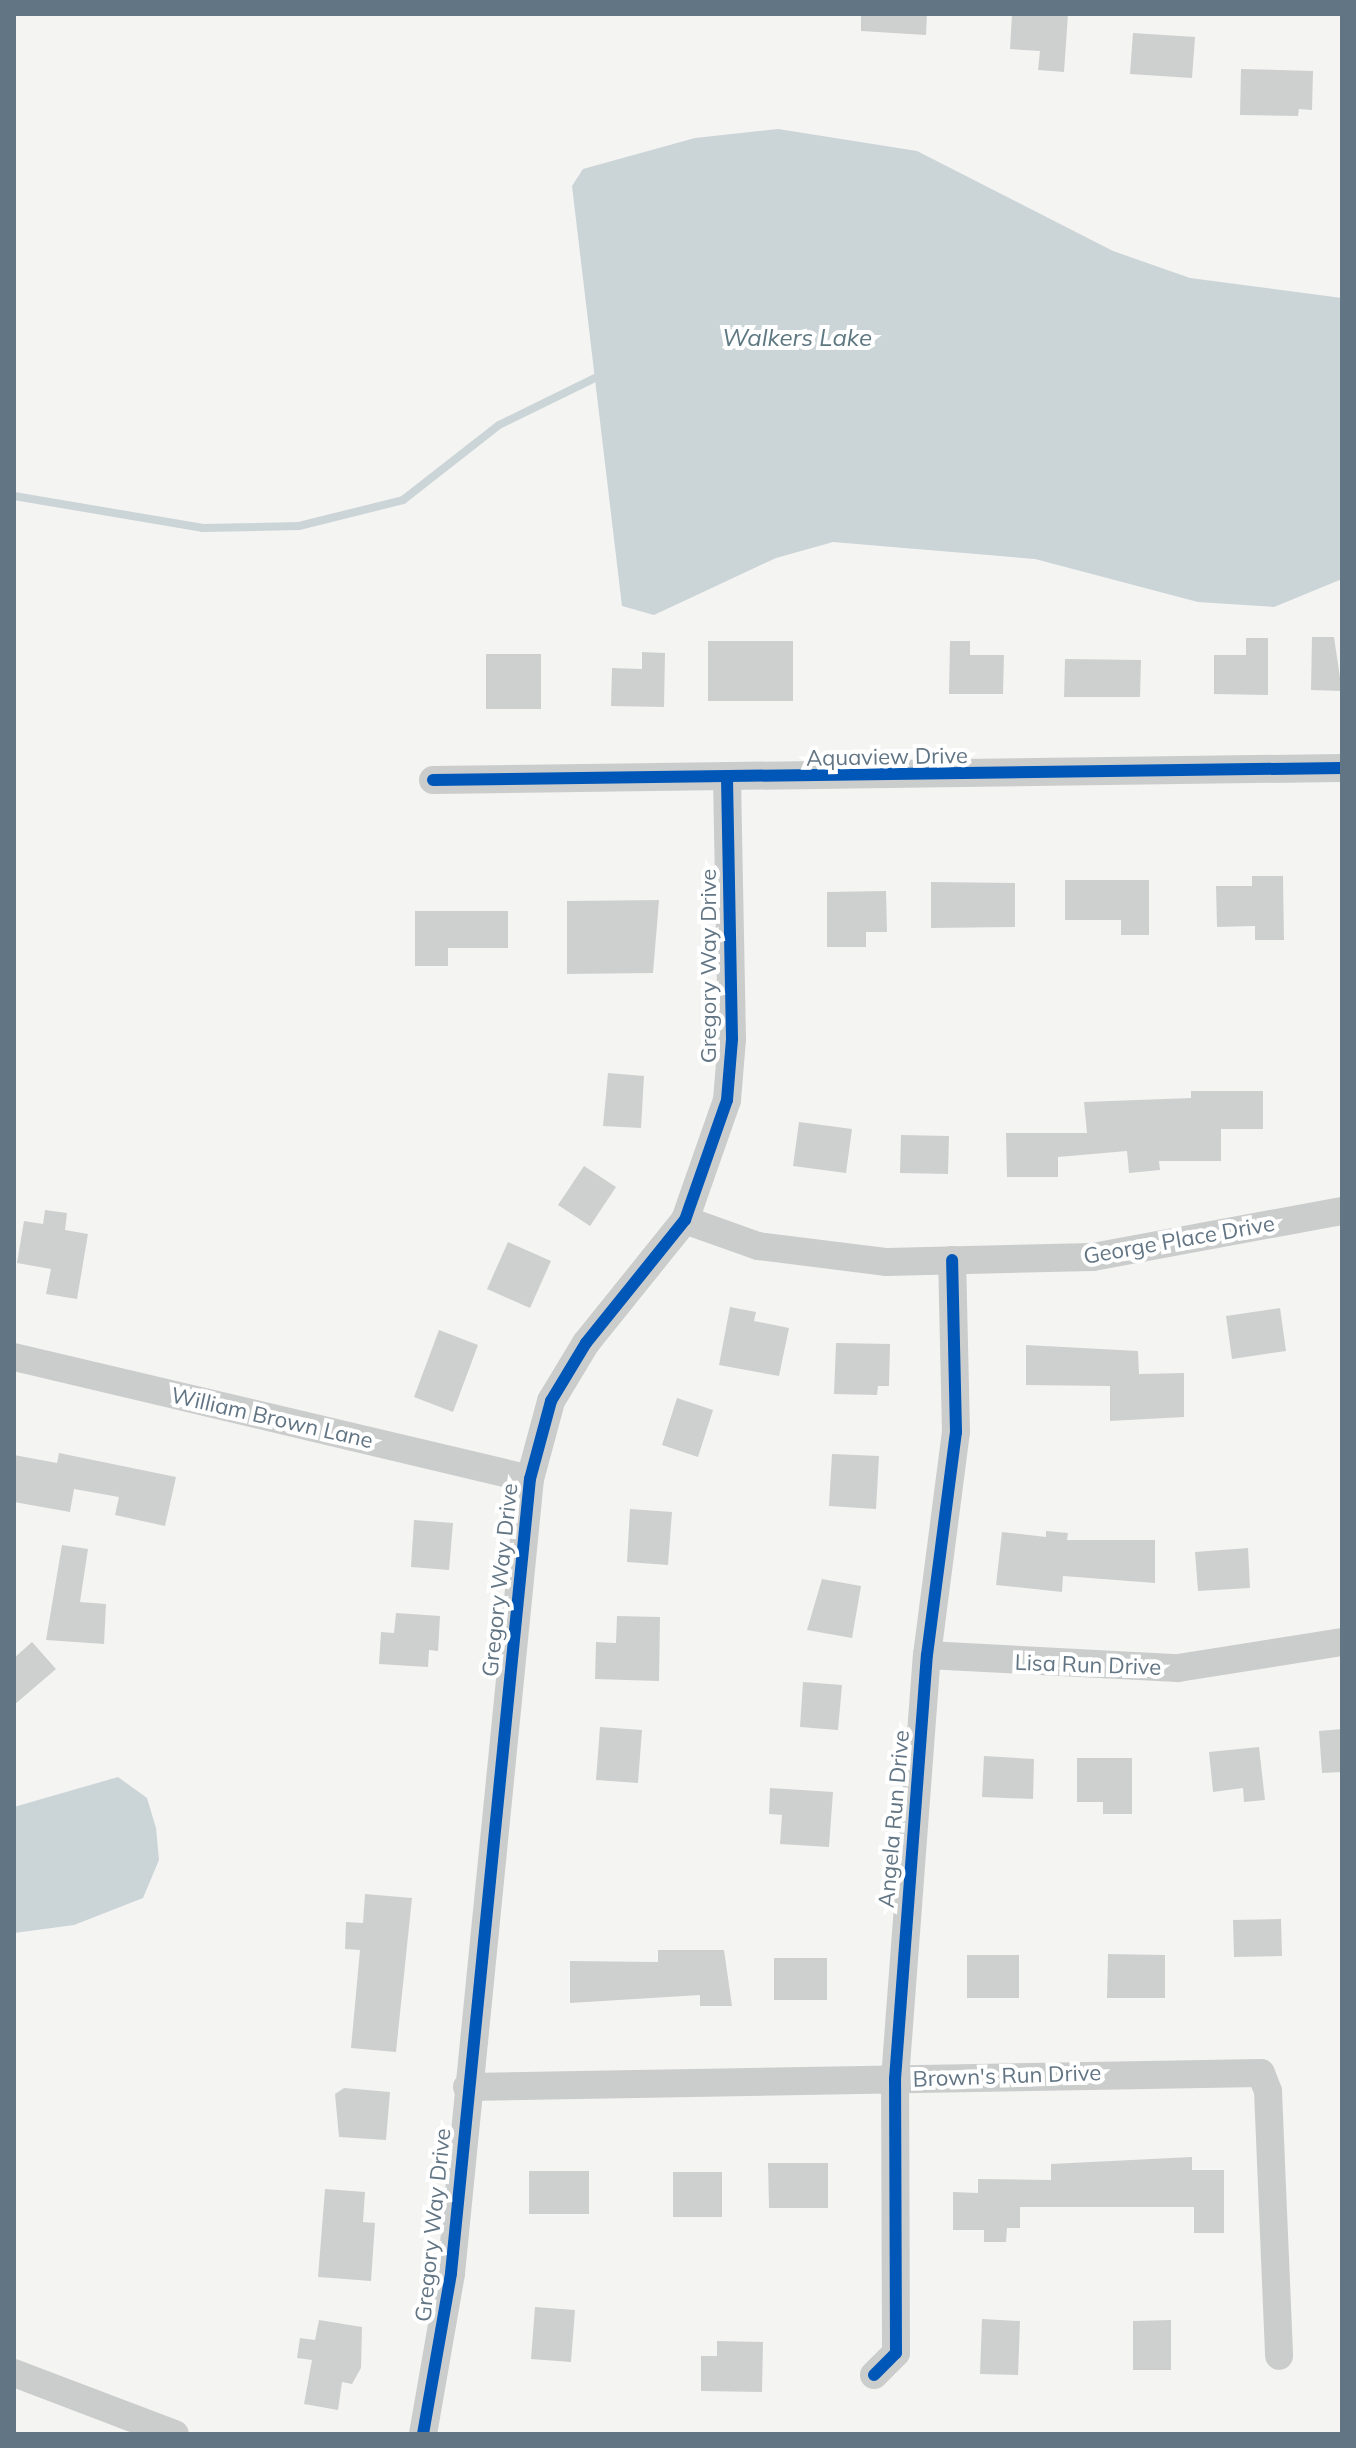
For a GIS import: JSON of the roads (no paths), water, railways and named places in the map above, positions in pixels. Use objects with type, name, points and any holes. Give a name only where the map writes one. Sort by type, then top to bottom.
[{"type":"street","name":"Aquaview Drive","points":[[433,780],[727,780],[1342,768]]},
{"type":"street","name":"Gregory Way Drive","points":[[423,2434],[451,2273],[467,2087],[530,1479],[551,1401],[586,1343],[685,1220],[727,1100],[732,1039],[727,780]]},
{"type":"street","name":"George Place Drive","points":[[685,1220],[787,1251],[952,1260],[1093,1257],[1342,1211]]},
{"type":"street","name":"Angela Run Drive","points":[[874,2375],[896,2353],[895,2079],[927,1655],[956,1432],[952,1260]]},
{"type":"street","name":"William Brown Lane","points":[[14,1357],[530,1479]]},
{"type":"street","name":"Lisa Run Drive","points":[[927,1655],[1178,1668],[1342,1642]]},
{"type":"street","name":"Brown's Run Drive","points":[[467,2087],[1261,2073],[1268,2091],[1279,2356]]},
{"type":"street","points":[[14,2373],[175,2434]]},
{"type":"water","name":"Walkers Lake","points":[[778,129],[917,151],[1113,251],[1190,278],[1342,298],[1342,579],[1274,607],[1198,602],[1035,559],[833,542],[776,558],[654,615],[622,606],[572,186],[583,169],[695,138]]},
{"type":"water","points":[[118,1777],[147,1798],[156,1828],[159,1860],[143,1898],[74,1925],[14,1933],[14,1807]]},
{"type":"waterway","points":[[14,496],[203,528],[299,526],[403,500],[499,425],[601,375]]}]
